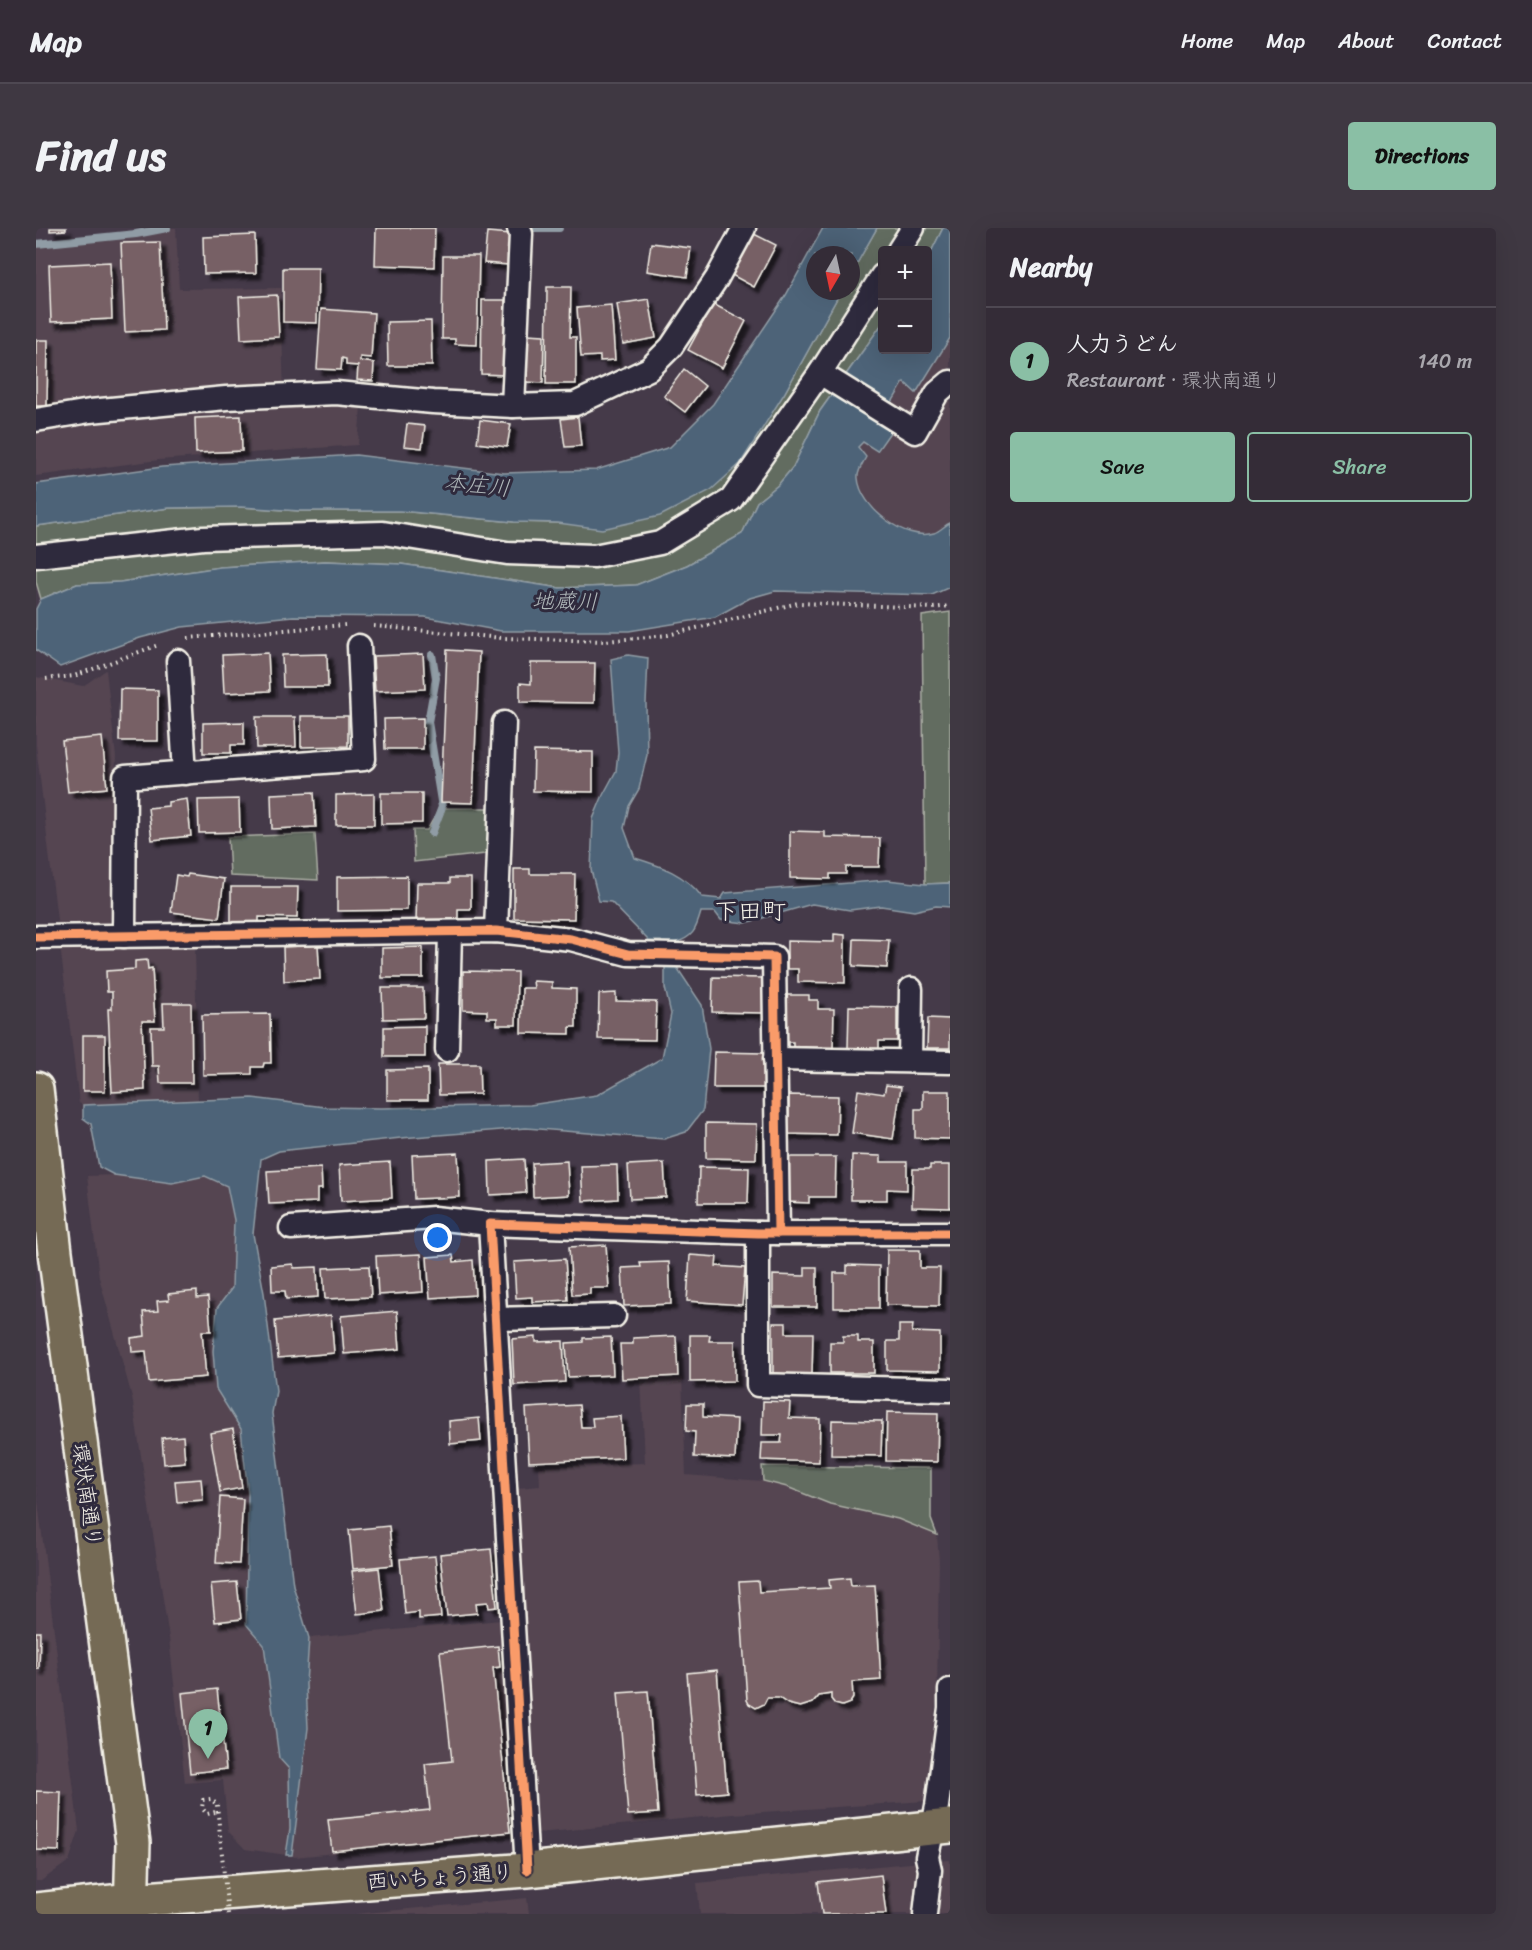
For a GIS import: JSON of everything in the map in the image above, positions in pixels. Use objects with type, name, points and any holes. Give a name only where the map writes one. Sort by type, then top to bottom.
[{"type":"highway","name":"環状南通り","points":[[36,1089],[46,1253],[133,1843],[131,1907]]},
{"type":"highway","name":"西いちょう通り","points":[[36,1910],[131,1907],[527,1870],[942,1827]]},
{"type":"street","points":[[36,420],[90,411],[226,398],[336,393],[433,402],[513,406],[575,404],[649,369],[671,347],[717,278],[744,228]]},
{"type":"street","points":[[902,246],[913,228]]},
{"type":"street","points":[[513,406],[520,231]]},
{"type":"street","points":[[36,556],[203,538],[383,533],[507,553],[594,556],[660,543],[731,500],[820,373],[878,282]]},
{"type":"street","points":[[820,373],[915,432],[937,393],[950,382]]},
{"type":"street","points":[[123,936],[125,777],[364,759],[364,636]]},
{"type":"street","points":[[174,647],[185,773]]},
{"type":"street","points":[[496,931],[504,723]]},
{"type":"street","points":[[36,937],[496,931],[571,939],[628,954],[774,957],[775,1059],[768,1233],[758,1385],[950,1390]]},
{"type":"street","points":[[447,1050],[450,933]]},
{"type":"street","points":[[910,1061],[911,989]]},
{"type":"street","points":[[775,1059],[950,1062]]},
{"type":"street","points":[[291,1228],[434,1218],[490,1224],[768,1233],[950,1233]]},
{"type":"street","points":[[490,1224],[527,1870]]},
{"type":"street","points":[[496,1319],[614,1316]]},
{"type":"street","points":[[925,1914],[930,1870],[927,1857],[942,1827],[950,1690]]},
{"type":"path","points":[[364,636],[412,628],[502,638],[606,641],[668,635],[798,603],[933,608],[950,606]]},
{"type":"path","points":[[46,679],[74,676],[174,647],[346,624]]},
{"type":"path","points":[[215,1812],[207,1814],[202,1808],[203,1800],[211,1799],[217,1804],[228,1914]]},
{"type":"shaded area","points":[[159,228],[176,228],[179,289],[281,288],[284,402],[361,406],[358,445],[159,460],[36,476],[36,244]]},
{"type":"shaded area","points":[[877,228],[943,228],[932,250],[932,246],[878,246],[878,330],[820,411],[793,467],[778,485],[757,502],[742,534],[687,565],[636,585],[560,588],[401,564],[325,561],[221,567],[120,582],[77,584],[41,599],[36,582],[36,526],[169,508],[241,507],[300,511],[400,511],[514,522],[558,523],[784,394],[836,300],[860,300],[860,258]]},
{"type":"shaded area","points":[[950,338],[950,523],[934,533],[912,533],[893,526],[868,503],[860,490],[857,475],[866,457],[858,447],[863,442],[877,451],[879,424],[905,382],[916,392]]},
{"type":"shaded area","points":[[950,612],[950,883],[925,884],[922,616]]},
{"type":"shaded area","points":[[106,670],[116,757],[109,945],[195,945],[198,1100],[83,1105],[79,1103],[36,745],[36,677],[83,686]]},
{"type":"shaded area","points":[[440,808],[496,808],[494,853],[414,862],[413,830],[427,830]]},
{"type":"shaded area","points":[[315,834],[318,880],[230,876],[228,837]]},
{"type":"shaded area","points":[[114,1175],[172,1183],[205,1176],[226,1186],[234,1220],[232,1288],[217,1308],[213,1351],[216,1389],[241,1429],[248,1495],[246,1624],[264,1645],[279,1758],[289,1769],[290,1829],[286,1855],[245,1849],[228,1831],[223,1780],[185,1783],[169,1638],[132,1397],[99,1277],[87,1176]]},
{"type":"shaded area","points":[[682,1378],[686,1475],[763,1481],[787,1487],[830,1504],[898,1519],[937,1535],[939,1561],[937,1693],[926,1801],[733,1814],[294,1857],[292,1855],[308,1728],[306,1684],[309,1638],[523,1618],[516,1488],[540,1486],[539,1467],[645,1463],[641,1379]]},
{"type":"shaded area","points":[[762,1466],[931,1468],[931,1519],[937,1535],[898,1519],[830,1504],[787,1487],[763,1481]]},
{"type":"shaded area","points":[[36,1486],[79,1831],[69,1861],[41,1881],[36,1881]]},
{"type":"shaded area","points":[[950,1860],[950,1914],[932,1914],[938,1861]]},
{"type":"shaded area","points":[[921,1862],[919,1914],[700,1914],[697,1883]]},
{"type":"shaded area","points":[[527,1898],[529,1914],[354,1914]]},
{"type":"water","points":[[823,228],[877,228],[860,258],[860,246],[813,246]]},
{"type":"water","name":"地蔵川","points":[[943,228],[950,228],[950,338],[916,393],[904,382],[879,424],[891,431],[877,451],[863,442],[858,447],[866,457],[858,478],[861,489],[875,511],[898,527],[922,534],[934,533],[950,523],[950,587],[932,595],[775,591],[750,598],[715,617],[629,631],[501,631],[425,617],[293,616],[182,627],[140,638],[60,667],[36,650],[36,609],[41,599],[77,584],[120,582],[220,567],[325,561],[401,564],[560,588],[636,585],[687,565],[742,534],[757,502],[778,485],[793,467],[820,411],[878,330],[878,354],[932,354],[932,250]]},
{"type":"water","name":"本庄川","points":[[806,259],[806,300],[836,300],[784,394],[740,464],[711,490],[660,516],[602,529],[558,523],[514,522],[400,511],[300,511],[241,507],[169,508],[36,526],[36,484],[162,467],[356,455],[504,473],[596,470],[670,447],[713,404],[786,295]]},
{"type":"water","points":[[628,655],[648,658],[647,755],[639,789],[629,806],[624,828],[635,858],[680,877],[702,897],[721,899],[725,893],[887,880],[925,884],[950,883],[950,907],[936,906],[914,911],[881,906],[850,910],[812,904],[745,923],[721,920],[715,912],[701,912],[690,936],[674,943],[676,966],[702,1005],[709,1049],[703,1110],[686,1132],[664,1139],[526,1128],[279,1151],[261,1159],[253,1234],[264,1293],[276,1391],[272,1413],[293,1585],[309,1638],[306,1684],[308,1728],[292,1855],[286,1855],[290,1829],[289,1769],[279,1758],[264,1645],[246,1624],[248,1495],[241,1429],[216,1389],[213,1351],[217,1308],[232,1288],[234,1220],[227,1186],[205,1176],[172,1183],[114,1175],[99,1167],[91,1124],[83,1118],[83,1105],[252,1098],[325,1107],[530,1105],[597,1095],[662,1058],[671,1014],[665,988],[665,966],[661,941],[649,941],[611,902],[599,901],[591,870],[593,819],[616,771],[618,752],[611,659]]},
{"type":"building","points":[[50,228],[66,228],[66,230],[50,231]]},
{"type":"building","points":[[376,228],[435,228],[434,267],[375,265]]},
{"type":"building","points":[[487,232],[512,234],[509,265],[484,263]]},
{"type":"building","points":[[752,233],[776,245],[754,287],[730,274]]},
{"type":"building","points":[[255,235],[256,273],[204,274],[203,237]]},
{"type":"building","points":[[160,242],[164,330],[125,332],[121,243]]},
{"type":"building","points":[[651,243],[691,248],[687,277],[647,271]]},
{"type":"building","points":[[443,256],[479,256],[477,345],[455,344],[455,339],[442,339]]},
{"type":"building","points":[[110,262],[112,319],[51,322],[49,265]]},
{"type":"building","points":[[283,268],[318,268],[317,323],[283,322]]},
{"type":"building","points":[[547,287],[571,287],[570,337],[576,337],[576,384],[546,384]]},
{"type":"building","points":[[277,295],[279,337],[241,339],[239,297]]},
{"type":"building","points":[[649,299],[656,338],[623,344],[617,304]]},
{"type":"building","points":[[482,300],[505,300],[504,375],[481,374]]},
{"type":"building","points":[[713,304],[746,321],[722,368],[688,350]]},
{"type":"building","points":[[611,305],[615,360],[600,361],[600,356],[581,357],[577,308]]},
{"type":"building","points":[[321,309],[374,313],[371,358],[360,357],[360,361],[374,363],[373,381],[357,380],[358,366],[346,365],[346,359],[342,358],[341,370],[317,369]]},
{"type":"building","points":[[431,321],[432,366],[388,366],[387,322]]},
{"type":"building","points":[[527,334],[544,335],[543,383],[526,382]]},
{"type":"building","points":[[36,340],[48,340],[47,406],[36,406]]},
{"type":"building","points":[[684,369],[705,386],[685,412],[664,396]]},
{"type":"building","points":[[241,416],[242,451],[196,453],[195,418]]},
{"type":"building","points":[[578,417],[581,446],[565,447],[561,419]]},
{"type":"building","points":[[480,420],[511,424],[507,447],[477,443]]},
{"type":"building","points":[[407,424],[425,426],[422,448],[404,446]]},
{"type":"building","points":[[447,650],[479,652],[473,803],[441,802]]},
{"type":"building","points":[[268,653],[270,691],[224,693],[222,655]]},
{"type":"building","points":[[327,654],[328,687],[283,687],[282,655]]},
{"type":"building","points":[[423,654],[425,689],[375,691],[373,656]]},
{"type":"building","points":[[531,663],[595,663],[594,703],[520,702],[520,683],[531,684]]},
{"type":"building","points":[[120,689],[158,690],[158,741],[119,741]]},
{"type":"building","points":[[301,716],[348,716],[348,746],[301,747]]},
{"type":"building","points":[[256,717],[295,717],[296,747],[257,748]]},
{"type":"building","points":[[423,718],[423,749],[385,749],[384,719]]},
{"type":"building","points":[[244,722],[244,745],[231,745],[231,753],[203,753],[203,723]]},
{"type":"building","points":[[102,737],[107,788],[68,792],[62,741]]},
{"type":"building","points":[[534,751],[593,752],[593,792],[533,791]]},
{"type":"building","points":[[314,792],[316,827],[272,829],[271,794]]},
{"type":"building","points":[[381,793],[422,793],[422,823],[381,824]]},
{"type":"building","points":[[374,794],[374,825],[336,825],[336,795]]},
{"type":"building","points":[[187,799],[191,836],[152,840],[148,808],[168,806],[168,802]]},
{"type":"building","points":[[239,799],[240,832],[199,833],[198,800]]},
{"type":"building","points":[[790,831],[825,832],[825,837],[880,838],[879,867],[846,867],[846,874],[830,874],[830,879],[790,878]]},
{"type":"building","points":[[514,869],[530,869],[530,874],[575,874],[574,919],[514,918]]},
{"type":"building","points":[[188,874],[224,879],[219,918],[171,912],[176,875],[187,877]]},
{"type":"building","points":[[407,876],[407,910],[337,911],[337,877]]},
{"type":"building","points":[[450,878],[471,878],[471,909],[458,909],[458,919],[442,919],[443,923],[416,923],[417,883],[450,883]]},
{"type":"building","points":[[231,887],[298,887],[297,918],[259,917],[259,922],[231,922]]},
{"type":"building","points":[[834,934],[845,935],[845,983],[798,982],[798,969],[787,969],[787,941],[834,942]]},
{"type":"building","points":[[854,939],[889,940],[887,968],[853,966]]},
{"type":"building","points":[[318,945],[320,979],[284,981],[283,947]]},
{"type":"building","points":[[423,947],[423,978],[382,978],[382,948]]},
{"type":"building","points":[[147,960],[148,969],[152,968],[155,1021],[142,1021],[145,1090],[112,1092],[108,1009],[112,1009],[112,992],[107,992],[106,971],[135,969],[135,961]]},
{"type":"building","points":[[463,971],[517,972],[516,1025],[497,1025],[497,1018],[487,1018],[487,1011],[463,1010]]},
{"type":"building","points":[[713,977],[763,978],[763,1013],[712,1012]]},
{"type":"building","points":[[533,981],[552,982],[552,988],[576,989],[576,1027],[570,1027],[570,1034],[521,1033],[522,988],[534,988]]},
{"type":"building","points":[[382,988],[423,988],[424,1018],[383,1019]]},
{"type":"building","points":[[616,993],[616,1001],[656,1002],[655,1040],[598,1039],[599,994]]},
{"type":"building","points":[[786,995],[809,995],[809,1000],[818,1000],[818,1009],[834,1009],[833,1049],[793,1049],[793,1042],[786,1042]]},
{"type":"building","points":[[163,1003],[191,1003],[192,1083],[160,1083],[159,1066],[152,1066],[151,1027],[164,1027]]},
{"type":"building","points":[[849,1006],[897,1007],[897,1041],[879,1041],[879,1049],[848,1048]]},
{"type":"building","points":[[270,1014],[271,1063],[264,1063],[263,1067],[252,1067],[252,1074],[203,1075],[202,1015]]},
{"type":"building","points":[[928,1018],[950,1019],[950,1048],[927,1048]]},
{"type":"building","points":[[425,1026],[425,1057],[384,1057],[384,1027]]},
{"type":"building","points":[[83,1035],[105,1035],[105,1091],[83,1091]]},
{"type":"building","points":[[714,1052],[764,1053],[764,1088],[713,1088]]},
{"type":"building","points":[[438,1064],[479,1064],[480,1094],[439,1095]]},
{"type":"building","points":[[428,1069],[428,1100],[387,1100],[387,1070]]},
{"type":"building","points":[[886,1085],[901,1087],[893,1139],[852,1133],[858,1090],[884,1094]]},
{"type":"building","points":[[923,1091],[950,1091],[950,1139],[915,1138],[915,1109],[923,1109]]},
{"type":"building","points":[[789,1095],[838,1096],[837,1135],[784,1134],[784,1116],[789,1116]]},
{"type":"building","points":[[706,1123],[757,1124],[756,1159],[706,1158]]},
{"type":"building","points":[[458,1153],[460,1197],[414,1199],[412,1155]]},
{"type":"building","points":[[852,1155],[881,1156],[881,1162],[907,1162],[907,1190],[887,1189],[887,1200],[851,1200]]},
{"type":"building","points":[[787,1157],[836,1157],[835,1197],[809,1197],[809,1203],[787,1202]]},
{"type":"building","points":[[524,1159],[526,1193],[490,1195],[489,1161]]},
{"type":"building","points":[[567,1161],[569,1195],[533,1197],[532,1163]]},
{"type":"building","points":[[390,1162],[392,1198],[341,1201],[339,1165]]},
{"type":"building","points":[[664,1163],[666,1197],[630,1199],[628,1165]]},
{"type":"building","points":[[617,1165],[618,1199],[583,1201],[581,1166]]},
{"type":"building","points":[[930,1165],[950,1165],[950,1208],[912,1207],[913,1169],[930,1169]]},
{"type":"building","points":[[699,1167],[749,1168],[748,1203],[698,1203]]},
{"type":"building","points":[[321,1168],[322,1189],[317,1189],[317,1202],[269,1204],[267,1171]]},
{"type":"building","points":[[606,1245],[609,1288],[590,1288],[590,1294],[572,1295],[569,1247]]},
{"type":"building","points":[[887,1250],[920,1250],[920,1268],[940,1268],[939,1306],[886,1305]]},
{"type":"building","points":[[421,1254],[423,1292],[378,1295],[376,1256]]},
{"type":"building","points":[[453,1255],[454,1262],[473,1260],[475,1295],[430,1298],[427,1257]]},
{"type":"building","points":[[690,1255],[717,1257],[716,1266],[745,1268],[742,1305],[687,1301]]},
{"type":"building","points":[[565,1259],[568,1300],[532,1302],[532,1297],[516,1298],[514,1262]]},
{"type":"building","points":[[669,1262],[671,1304],[624,1306],[622,1268],[641,1267],[640,1263]]},
{"type":"building","points":[[293,1264],[294,1268],[317,1267],[318,1297],[286,1299],[285,1291],[272,1291],[271,1266]]},
{"type":"building","points":[[847,1265],[879,1266],[879,1308],[834,1308],[834,1273],[847,1273]]},
{"type":"building","points":[[369,1266],[371,1297],[325,1299],[323,1268]]},
{"type":"building","points":[[805,1267],[817,1267],[817,1307],[773,1307],[773,1275],[805,1276]]},
{"type":"building","points":[[197,1291],[197,1298],[208,1297],[211,1331],[202,1331],[206,1377],[149,1382],[146,1351],[132,1352],[131,1338],[145,1336],[143,1312],[158,1311],[157,1301],[169,1300],[168,1294]]},
{"type":"building","points":[[397,1311],[400,1349],[344,1354],[341,1316]]},
{"type":"building","points":[[331,1315],[334,1353],[278,1358],[275,1321]]},
{"type":"building","points":[[773,1323],[786,1323],[786,1333],[813,1333],[812,1375],[773,1374]]},
{"type":"building","points":[[899,1325],[913,1325],[912,1332],[940,1333],[940,1371],[887,1370],[887,1341],[899,1341]]},
{"type":"building","points":[[690,1335],[710,1335],[709,1341],[735,1341],[735,1381],[690,1382]]},
{"type":"building","points":[[676,1336],[678,1376],[622,1379],[620,1344],[633,1344],[633,1338]]},
{"type":"building","points":[[843,1336],[858,1336],[858,1342],[874,1342],[874,1373],[830,1373],[830,1342],[843,1342]]},
{"type":"building","points":[[536,1337],[536,1342],[563,1341],[565,1382],[514,1385],[512,1339]]},
{"type":"building","points":[[611,1337],[613,1375],[568,1377],[566,1343],[583,1342],[583,1338]]},
{"type":"building","points":[[763,1401],[790,1402],[789,1418],[820,1419],[819,1462],[761,1460],[762,1443],[781,1443],[782,1435],[762,1435]]},
{"type":"building","points":[[687,1404],[703,1404],[703,1417],[737,1419],[735,1459],[694,1457],[695,1432],[686,1431]]},
{"type":"building","points":[[579,1405],[581,1427],[593,1427],[592,1418],[621,1416],[623,1458],[529,1462],[526,1408]]},
{"type":"building","points":[[887,1412],[938,1413],[937,1462],[886,1461]]},
{"type":"building","points":[[479,1418],[481,1441],[450,1444],[449,1421]]},
{"type":"building","points":[[832,1420],[882,1421],[881,1456],[831,1455]]},
{"type":"building","points":[[233,1429],[242,1488],[220,1492],[210,1433]]},
{"type":"building","points":[[183,1436],[185,1462],[164,1464],[162,1438]]},
{"type":"building","points":[[201,1479],[203,1500],[177,1502],[175,1481]]},
{"type":"building","points":[[220,1497],[243,1499],[239,1564],[216,1563]]},
{"type":"building","points":[[389,1526],[393,1565],[353,1569],[349,1530]]},
{"type":"building","points":[[491,1549],[497,1607],[489,1608],[488,1602],[476,1603],[477,1613],[447,1616],[440,1554]]},
{"type":"building","points":[[435,1556],[441,1617],[419,1619],[419,1612],[405,1614],[400,1559]]},
{"type":"building","points":[[379,1568],[384,1611],[357,1614],[352,1571]]},
{"type":"building","points":[[850,1578],[851,1586],[875,1585],[881,1680],[852,1682],[853,1698],[850,1703],[842,1706],[835,1704],[831,1699],[831,1694],[819,1696],[813,1703],[800,1707],[788,1704],[779,1698],[767,1698],[764,1704],[756,1708],[749,1704],[739,1582],[758,1581],[759,1592],[830,1588],[829,1580]]},
{"type":"building","points":[[237,1582],[241,1619],[215,1622],[211,1584]]},
{"type":"building","points":[[36,1632],[40,1632],[39,1669],[36,1669]]},
{"type":"building","points":[[498,1646],[500,1667],[493,1668],[510,1832],[332,1851],[328,1820],[430,1810],[425,1764],[452,1761],[440,1652]]},
{"type":"building","points":[[717,1670],[727,1792],[697,1795],[687,1673]]},
{"type":"building","points":[[217,1689],[226,1769],[190,1773],[182,1693]]},
{"type":"building","points":[[648,1691],[658,1813],[628,1815],[618,1693]]},
{"type":"building","points":[[36,1791],[61,1792],[59,1851],[36,1850]]},
{"type":"building","points":[[881,1875],[886,1914],[822,1914],[818,1882]]},
{"type":"waterway","points":[[36,244],[136,234],[167,228]]},
{"type":"waterway","points":[[526,228],[559,228]]},
{"type":"waterway","points":[[432,655],[436,678],[428,722],[442,807],[432,833]]},
{"type":"cycle path","points":[[36,937],[496,931],[571,939],[628,954],[774,957],[778,1233]]},
{"type":"cycle path","points":[[527,1870],[490,1224],[758,1233],[950,1233]]},
{"type":"place","name":"人力うどん","points":[[208,1759]]},
{"type":"district","name":"下田町","points":[[750,911]]}]
